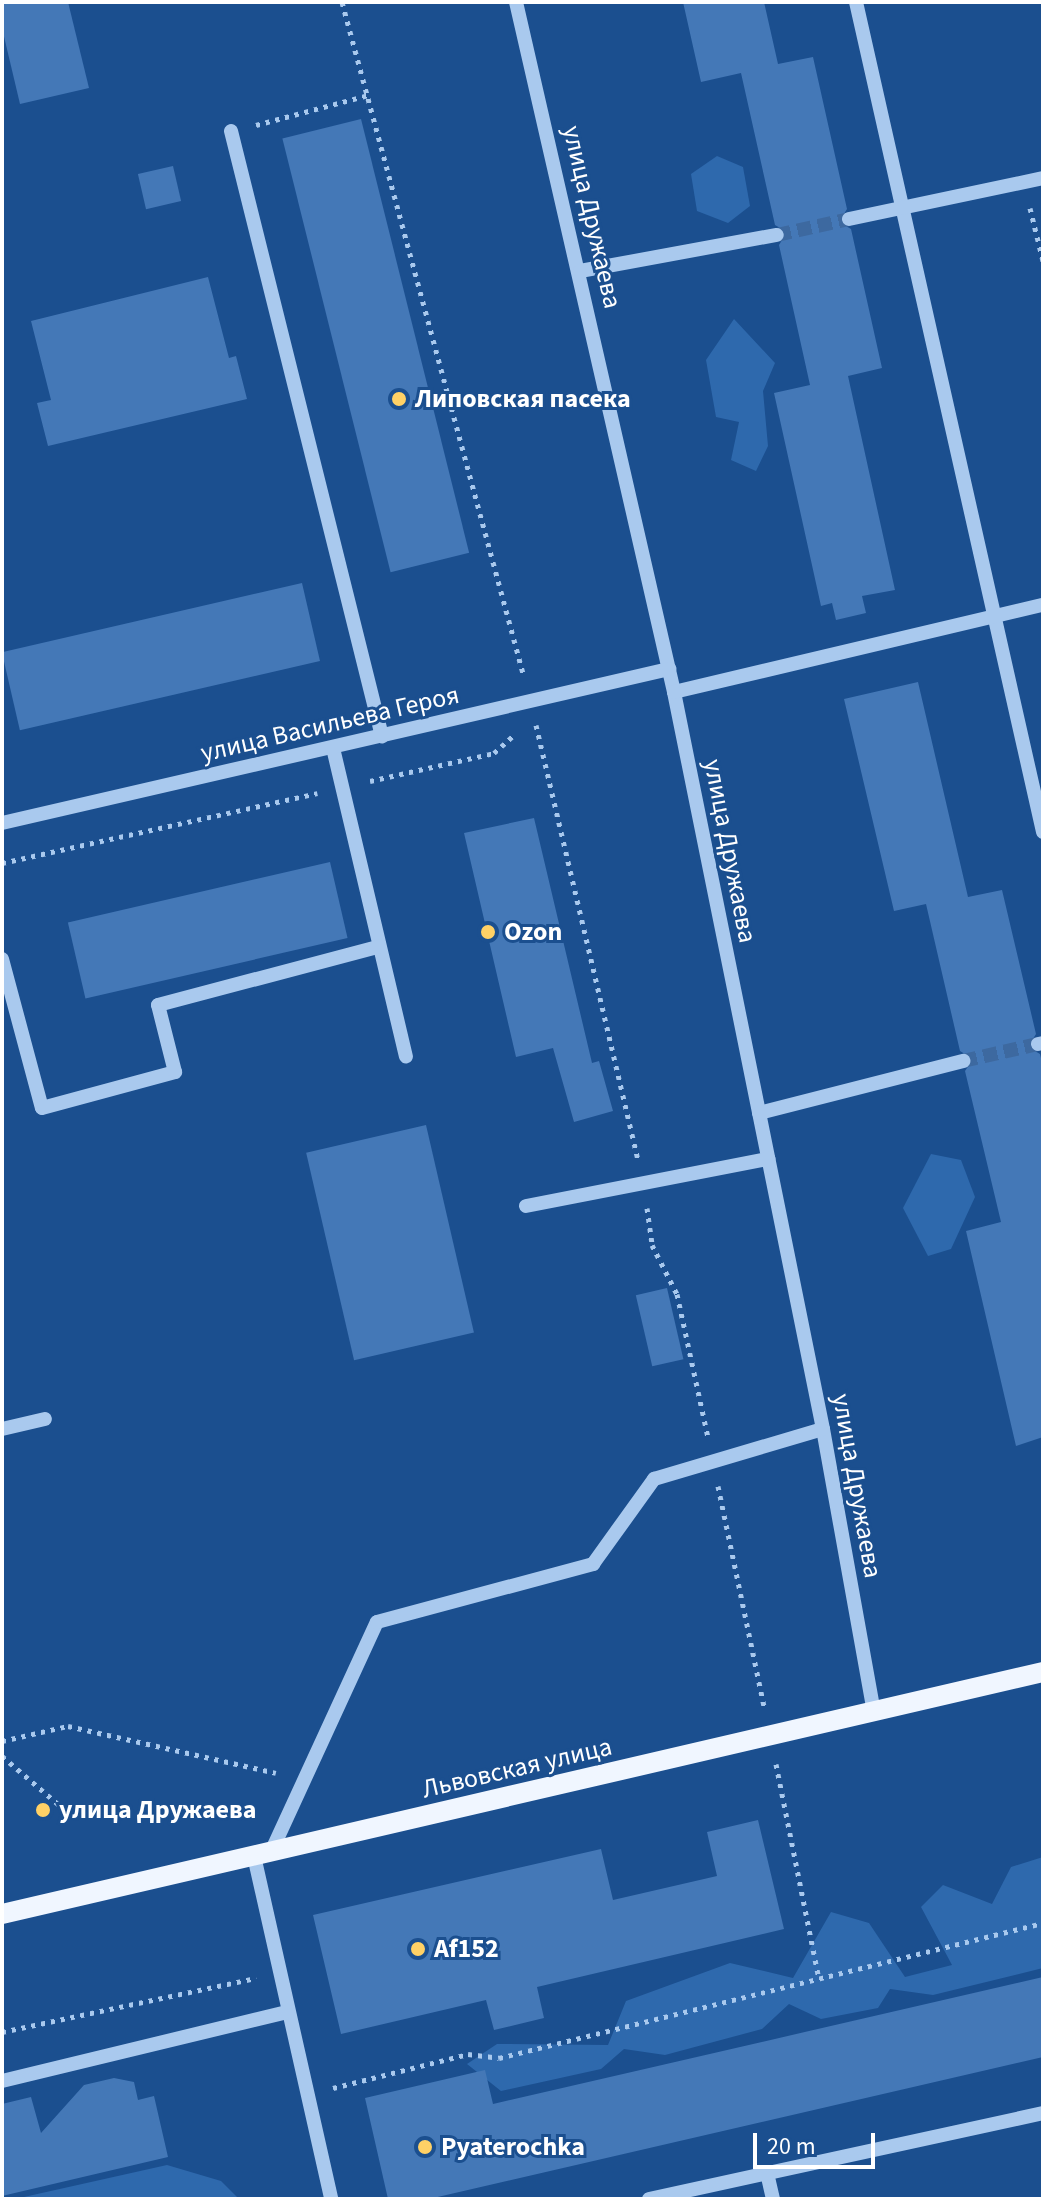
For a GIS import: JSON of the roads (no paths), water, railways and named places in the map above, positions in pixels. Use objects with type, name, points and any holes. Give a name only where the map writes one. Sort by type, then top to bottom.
[{"type":"main road","name":"Львовская улица","points":[[2,1914],[1043,1672]]},
{"type":"street","name":"улица Дружаева","points":[[516,2],[674,692],[823,1429],[874,1713]]},
{"type":"street","points":[[856,2],[904,204],[1043,832]]},
{"type":"street","points":[[231,131],[382,736]]},
{"type":"street","points":[[849,219],[904,204],[1043,178]]},
{"type":"street","points":[[580,271],[777,235]]},
{"type":"street","points":[[674,692],[1043,605]]},
{"type":"street","name":"улица Васильева Героя","points":[[2,823],[669,669]]},
{"type":"street","points":[[333,748],[406,1056]]},
{"type":"street","points":[[2,959],[42,1108],[175,1072],[158,1005],[378,947]]},
{"type":"street","points":[[759,1113],[963,1061]]},
{"type":"street","points":[[526,1206],[768,1159]]},
{"type":"street","points":[[2,1429],[45,1419]]},
{"type":"street","points":[[331,2199],[280,1973],[263,1853],[305,1780],[377,1622],[593,1564],[654,1479],[823,1429]]},
{"type":"street","points":[[2,2081],[288,2012]]},
{"type":"street","points":[[649,2199],[1043,2113]]},
{"type":"street","points":[[767,2173],[773,2199]]},
{"type":"tunnel","points":[[777,235],[849,219]]},
{"type":"tunnel","points":[[963,1061],[1038,1044]]},
{"type":"place","name":"Липовская пасека","points":[[399,399]]},
{"type":"place","name":"Ozon","points":[[488,932]]},
{"type":"place","name":"улица Дружаева","points":[[43,1810]]},
{"type":"place","name":"Af152","points":[[418,1949]]},
{"type":"place","name":"Pyaterochka","points":[[425,2147]]}]
